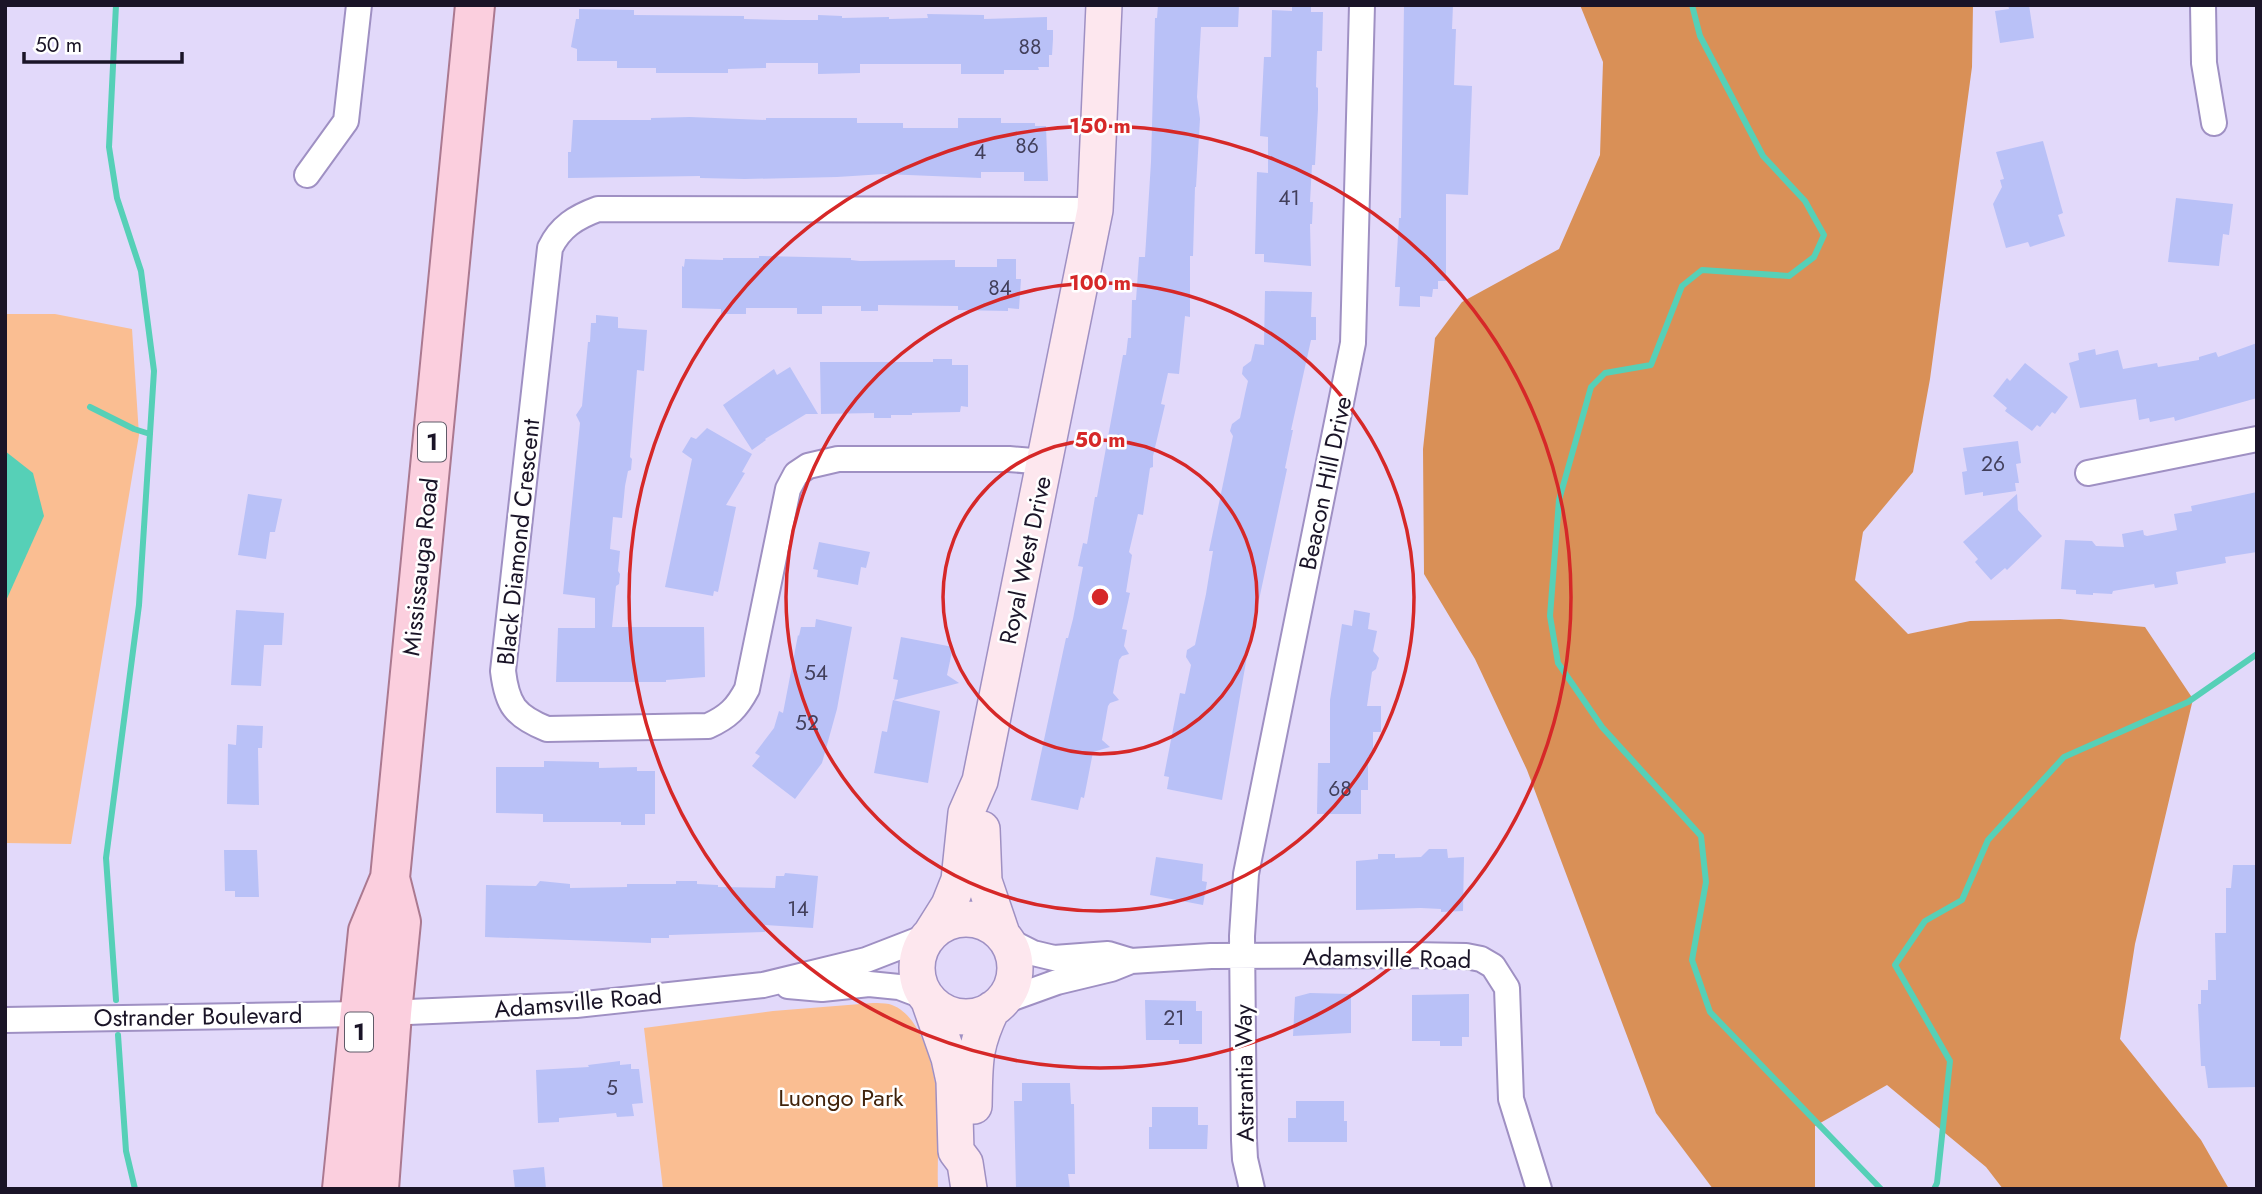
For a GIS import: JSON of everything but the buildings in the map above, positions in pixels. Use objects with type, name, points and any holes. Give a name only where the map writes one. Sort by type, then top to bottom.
[{"type":"main road","name":"Mississauga Road","points":[[342,1189],[377,1014],[401,922],[390,878],[475,5]]},
{"type":"main road","name":"Mississauga Road","points":[[377,1014],[379,1189]]},
{"type":"street","points":[[307,174],[346,121],[359,5]]},
{"type":"street","name":"Royal West Drive","points":[[930,934],[949,905],[959,880],[966,813],[980,780],[1095,211],[1104,5]]},
{"type":"street","name":"Beacon Hill Drive","points":[[1242,956],[1243,905],[1251,842],[1353,343],[1362,5]]},
{"type":"street","points":[[2203,5],[2204,63],[2214,123]]},
{"type":"street","name":"Black Diamond Crescent","points":[[1045,462],[1009,459],[838,459],[808,466],[796,474],[788,489],[747,689],[737,707],[724,719],[709,726],[547,729],[531,722],[516,710],[506,694],[503,671],[550,248],[556,235],[568,224],[581,215],[598,209],[1095,211]]},
{"type":"street","points":[[2088,473],[2257,439]]},
{"type":"street","name":"Royal West Drive","points":[[980,780],[984,881],[1003,936]]},
{"type":"street","points":[[967,919],[989,924],[1003,936],[1010,946],[1015,974],[1011,988],[996,1006],[979,1037],[975,1057],[973,1148],[967,1176],[956,1151],[954,1081],[949,1058],[917,974],[917,958],[930,934],[944,923],[967,919]]},
{"type":"street","name":"Adamsville Road","points":[[377,1014],[576,1005],[763,985],[866,960],[930,934]]},
{"type":"street","name":"Adamsville Road","points":[[1003,936],[1033,953],[1054,958],[1108,954],[1131,961]]},
{"type":"street","name":"Adamsville Road","points":[[996,1006],[1057,982],[1111,969],[1131,961],[1242,956],[1466,956],[1481,959],[1493,966],[1507,988],[1511,1099],[1539,1189]]},
{"type":"street","name":"Astrantia Way","points":[[1242,956],[1244,1140],[1252,1189]]},
{"type":"street","name":"Adamsville Road","points":[[763,985],[822,989],[869,984],[899,987],[929,1000]]},
{"type":"street","points":[[929,1000],[953,1015],[966,1017],[980,1015],[996,1006]]},
{"type":"street","name":"Ostrander Boulevard","points":[[5,1020],[377,1014]]},
{"type":"green space","points":[[5,314],[55,314],[132,329],[139,435],[71,844],[5,843]]},
{"type":"green space","name":"Luongo Park","points":[[889,1004],[902,1010],[912,1021],[928,1052],[938,1104],[938,1189],[663,1189],[644,1028],[773,1011]]},
{"type":"shaded area","points":[[1580,5],[1973,5],[1972,67],[1930,379],[1913,472],[1863,532],[1855,580],[1908,634],[1970,621],[2060,619],[2145,627],[2193,699],[2135,944],[2120,1039],[2201,1140],[2229,1189],[2003,1189],[1986,1167],[1887,1085],[1815,1126],[1815,1189],[1713,1189],[1656,1113],[1527,770],[1475,659],[1424,574],[1423,449],[1435,338],[1462,302],[1559,249],[1600,155],[1603,62]]},
{"type":"shaded area","points":[[5,451],[33,473],[44,516],[5,603]]},
{"type":"waterway","points":[[116,5],[109,147],[117,198],[141,271],[154,371],[139,605],[106,858],[116,1000]]},
{"type":"waterway","points":[[1692,5],[1700,36],[1763,156],[1805,201],[1824,235],[1814,257],[1789,276],[1702,270],[1682,286],[1651,365],[1605,373],[1591,387],[1559,500],[1550,616],[1558,663],[1602,727],[1701,836],[1706,882],[1692,960],[1710,1012],[1881,1189]]},
{"type":"waterway","points":[[90,407],[150,434]]},
{"type":"waterway","points":[[1934,1189],[1937,1183],[1950,1061],[1895,965],[1925,921],[1962,900],[1988,840],[2064,757],[2188,702],[2257,654]]},
{"type":"waterway","points":[[118,1035],[126,1151],[135,1189]]}]
